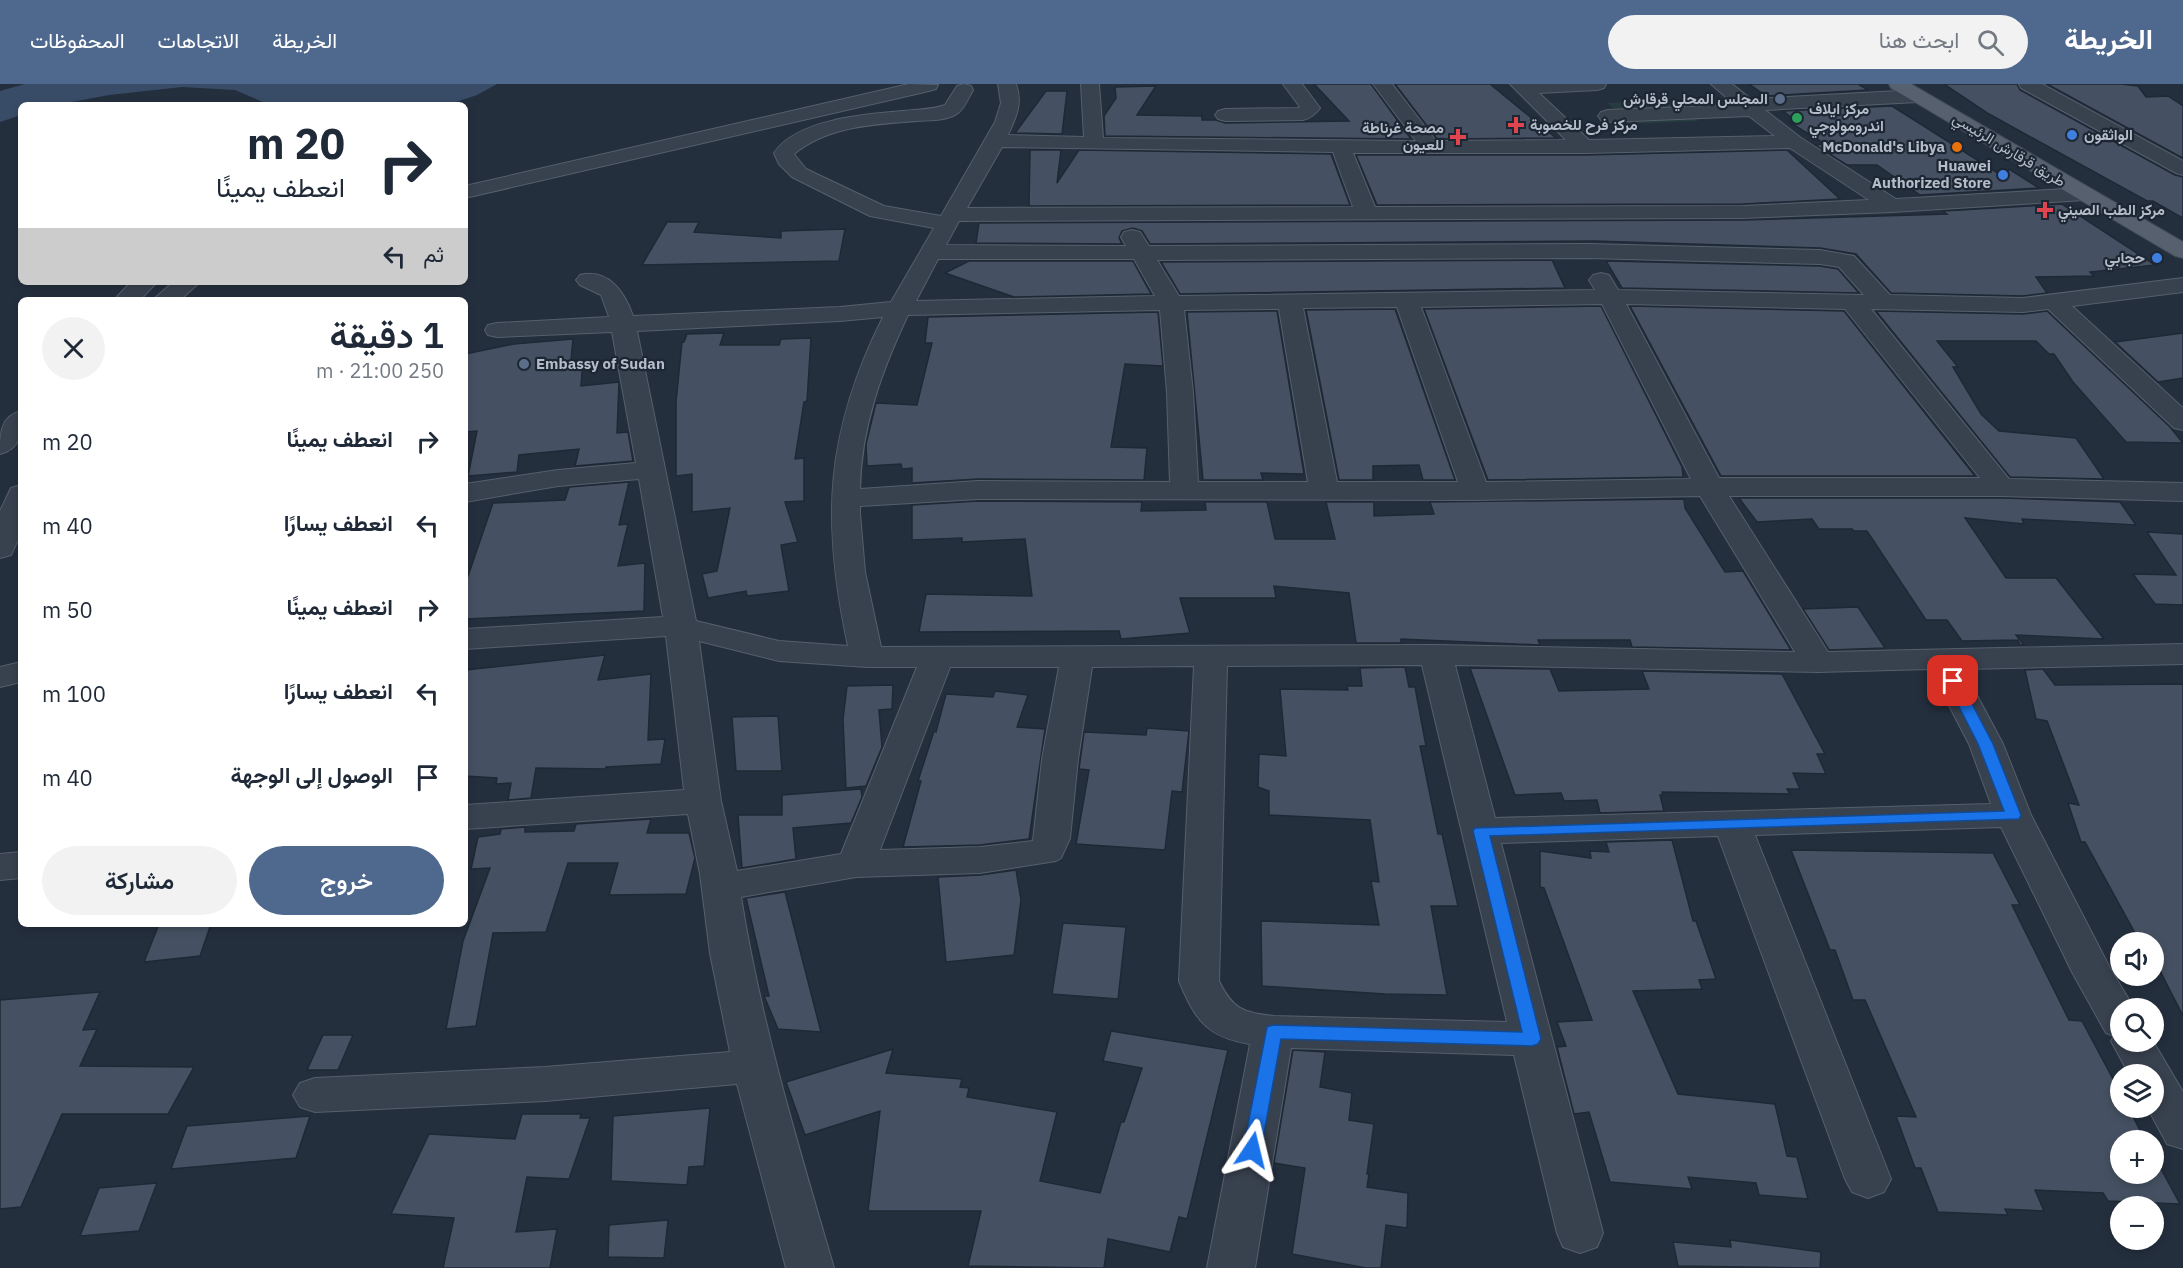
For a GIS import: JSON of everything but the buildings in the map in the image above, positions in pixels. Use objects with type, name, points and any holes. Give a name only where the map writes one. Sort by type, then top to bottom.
[{"type":"main road","name":"طريق قرقارش الرئيسي","points":[[1898,84],[1919,90],[2183,236]]},
{"type":"main road","name":"طريق قرقارش الرئيسي","points":[[1919,90],[2084,194],[2183,251]]},
{"type":"street","points":[[468,176],[875,84]]},
{"type":"street","points":[[1090,84],[1094,144]]},
{"type":"street","points":[[1226,115],[1303,114],[1310,108],[1292,84]]},
{"type":"street","points":[[1382,84],[1430,146]]},
{"type":"street","points":[[1521,86],[1597,84]]},
{"type":"street","points":[[1720,84],[1794,142],[1892,207]]},
{"type":"street","points":[[2028,84],[2183,169]]},
{"type":"street","points":[[468,191],[928,85],[987,87],[1011,103],[995,141],[900,308],[872,367],[853,429],[845,498],[847,547],[852,589],[867,657]]},
{"type":"street","points":[[1521,86],[1585,147]]},
{"type":"street","points":[[987,87],[952,109],[941,112],[832,127],[814,132],[800,139],[784,153],[786,160],[799,173],[878,211],[949,219],[1366,212],[1743,212],[1892,207],[2084,194]]},
{"type":"street","points":[[1608,116],[1749,108],[1919,90]]},
{"type":"street","points":[[995,141],[1341,147],[1585,147],[1794,142]]},
{"type":"street","points":[[1341,147],[1366,212]]},
{"type":"street","points":[[1568,211],[1609,297],[1708,487],[1818,662]]},
{"type":"street","points":[[1119,215],[1171,303],[1180,392],[1184,490]]},
{"type":"street","points":[[930,252],[1588,250],[1832,258],[1850,264],[1883,302]]},
{"type":"street","points":[[588,280],[604,284],[609,289],[623,324],[649,470],[681,627],[703,801],[721,887],[730,953],[754,1066],[810,1268]]},
{"type":"street","points":[[129,297],[142,285]]},
{"type":"street","points":[[169,297],[184,285]]},
{"type":"street","points":[[497,330],[840,314],[900,308],[1171,303],[1609,297],[2005,305],[2055,303],[2183,285]]},
{"type":"street","points":[[1407,301],[1443,396],[1475,491]]},
{"type":"street","points":[[1290,302],[1324,489]]},
{"type":"street","points":[[1852,302],[1934,401],[2001,488]]},
{"type":"street","points":[[2055,303],[2183,422]]},
{"type":"street","points":[[0,446],[18,423]]},
{"type":"street","points":[[468,493],[558,478],[649,470]]},
{"type":"street","points":[[845,498],[978,490],[1475,491],[1708,487],[2001,488],[2183,492]]},
{"type":"street","points":[[0,549],[18,502]]},
{"type":"street","points":[[468,639],[647,626],[681,627],[780,651],[867,657],[937,658],[1436,655],[1818,662],[2183,654]]},
{"type":"street","points":[[1436,655],[1580,1233]]},
{"type":"street","points":[[1211,656],[1199,981],[1210,1007],[1220,1018],[1233,1024],[1273,1032],[1532,1039]]},
{"type":"street","points":[[856,864],[937,658]]},
{"type":"street","points":[[721,887],[856,864],[980,860],[1038,854],[1048,849],[1052,838],[1060,759],[1077,658]]},
{"type":"street","points":[[1942,660],[1986,744],[2013,815],[2110,1003]]},
{"type":"street","points":[[0,677],[18,673]]},
{"type":"street","points":[[468,817],[703,801]]},
{"type":"street","points":[[1481,831],[2013,815]]},
{"type":"street","points":[[1732,824],[1868,1179]]},
{"type":"street","points":[[0,867],[18,864]]},
{"type":"street","points":[[1231,1268],[1273,1032]]},
{"type":"street","points":[[315,1095],[545,1084],[754,1066]]},
{"type":"street","points":[[2164,1098],[2183,1131]]},
{"type":"green space","points":[[1676,100],[1698,121],[1628,124],[1608,103]]},
{"type":"water","points":[[25,84],[497,84],[477,95],[456,102],[263,102],[235,90],[182,87],[109,95],[72,102],[18,102],[18,116],[0,122],[0,91]]},
{"type":"place","name":"المجلس المحلي قرقارش","points":[[1780,99]]},
{"type":"place","name":"مركز ايلاف اندرومولوجي","points":[[1797,118]]},
{"type":"place","name":"مركز فرح للخصوبة","points":[[1516,125]]},
{"type":"place","name":"الواثقون","points":[[2072,135]]},
{"type":"place","name":"مصحة غرناطة للعيون","points":[[1458,137]]},
{"type":"place","name":"McDonald's Libya","points":[[1957,147]]},
{"type":"place","name":"Huawei Authorized Store","points":[[2003,175]]},
{"type":"place","name":"مركز الطب الصيني","points":[[2045,210]]},
{"type":"place","name":"حجابي","points":[[2157,258]]},
{"type":"place","name":"Embassy of Sudan","points":[[524,364]]},
{"type":"route","points":[[1252,1150],[1273,1032],[1532,1039],[1481,831],[2013,815],[1986,744],[1953,681]]}]
